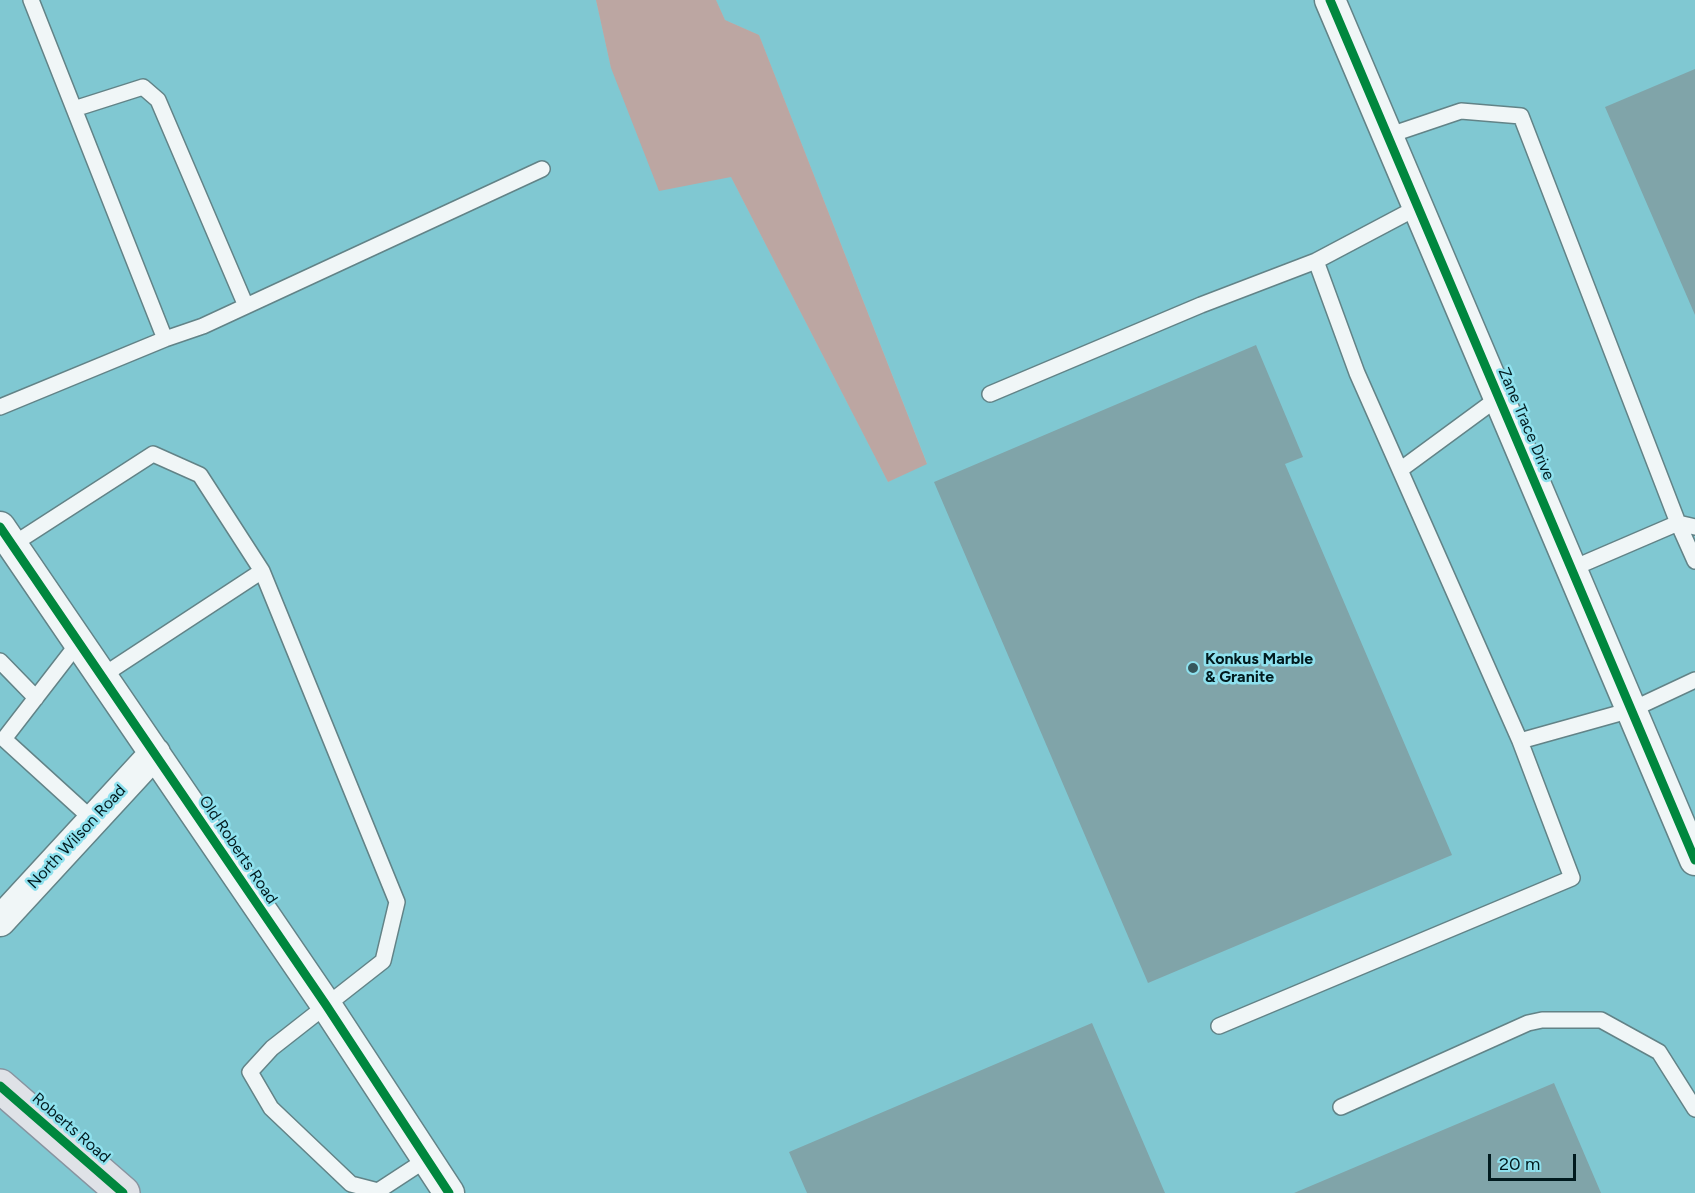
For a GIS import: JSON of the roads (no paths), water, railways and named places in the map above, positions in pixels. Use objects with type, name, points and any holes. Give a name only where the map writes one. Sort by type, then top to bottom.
[{"type":"main road","name":"Roberts Road","points":[[0,1086],[113,1190]]},
{"type":"street","name":"Zane Trace Drive","points":[[1330,0],[1695,860]]},
{"type":"street","name":"Old Roberts Road","points":[[3,532],[326,1005],[449,1193]]},
{"type":"street","name":"North Wilson Road","points":[[0,921],[154,753]]},
{"type":"lane","points":[[31,0],[165,339]]},
{"type":"lane","points":[[74,109],[143,87],[159,100],[246,306]]},
{"type":"lane","points":[[1387,136],[1461,111],[1521,116],[1678,523],[1695,561]]},
{"type":"lane","points":[[0,407],[165,339],[203,326],[542,169]]},
{"type":"lane","points":[[990,394],[1201,304],[1316,261],[1418,207]]},
{"type":"lane","points":[[1219,1026],[1572,878],[1520,741],[1357,374],[1316,261]]},
{"type":"lane","points":[[1400,470],[1498,398]]},
{"type":"lane","points":[[3,532],[153,454],[200,475],[262,571],[397,902],[383,961],[272,1048],[250,1072],[271,1108],[351,1185],[378,1191],[427,1159]]},
{"type":"lane","points":[[1571,569],[1678,523],[1695,526]]},
{"type":"lane","points":[[102,676],[262,571]]},
{"type":"lane","points":[[79,642],[2,740],[93,820]]},
{"type":"lane","points":[[0,661],[36,698]]},
{"type":"lane","points":[[1520,741],[1631,710],[1695,680]]},
{"type":"lane","points":[[1341,1107],[1528,1023],[1542,1020],[1601,1020],[1659,1052],[1695,1109]]},
{"type":"place","name":"Konkus Marble & Granite","points":[[1193,668]]}]
